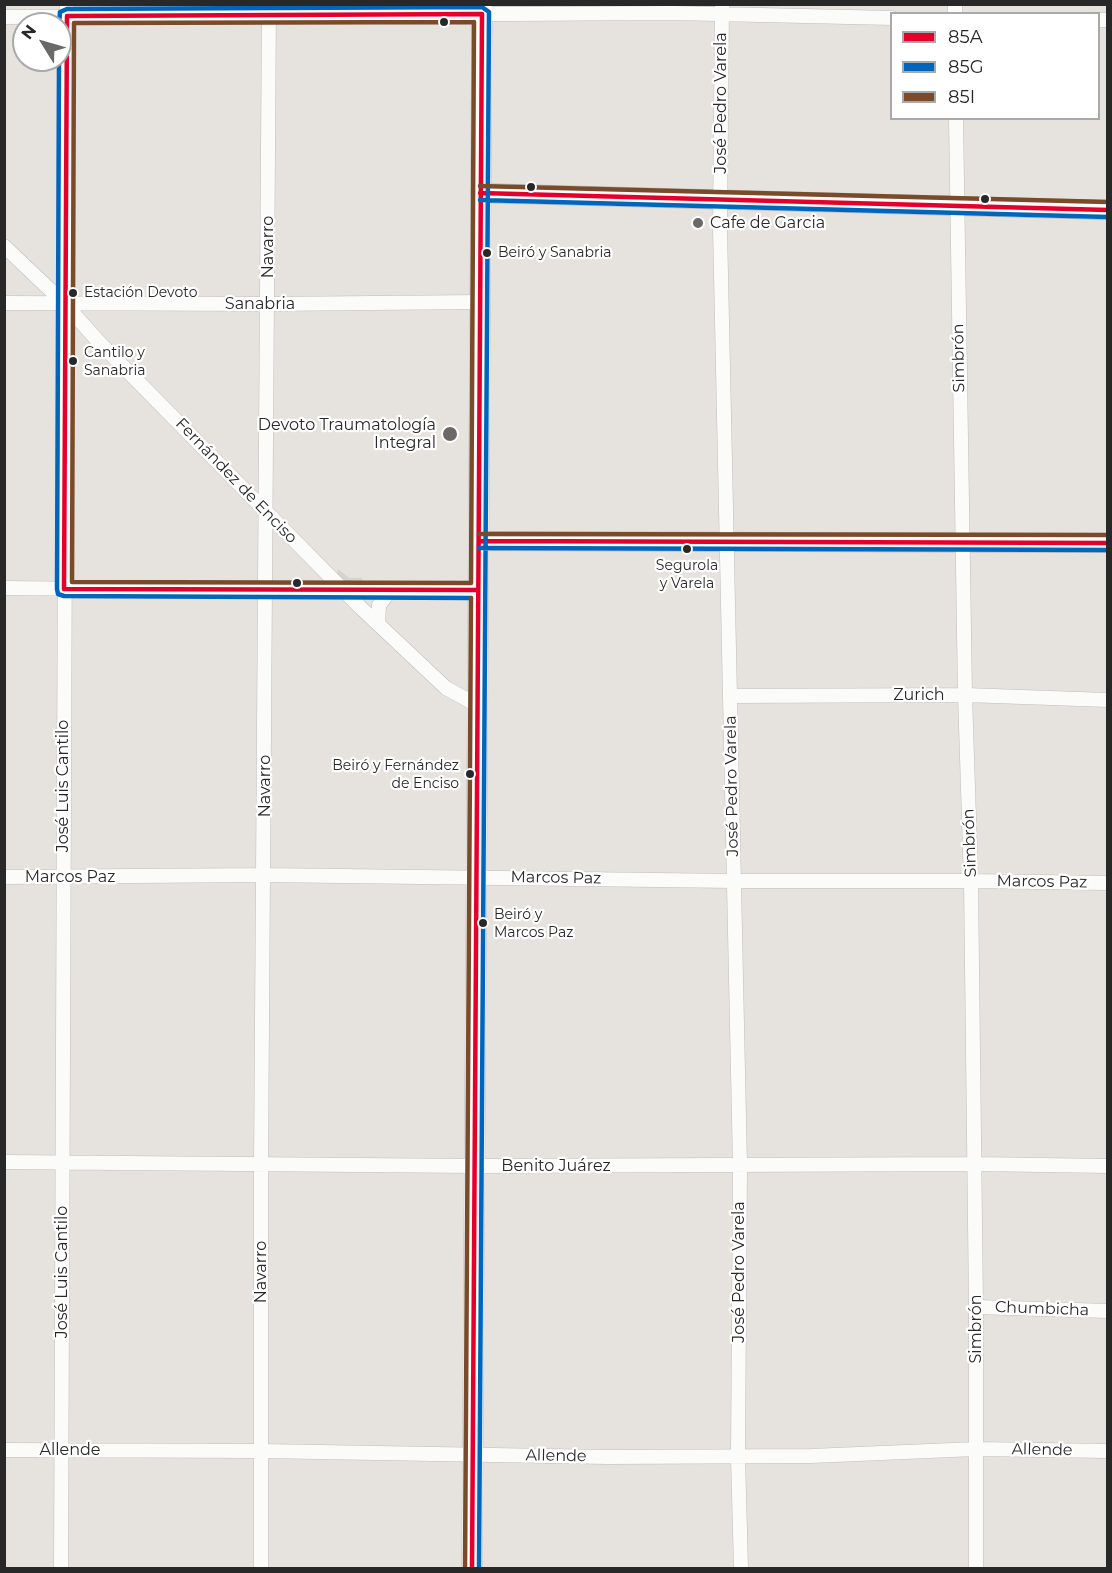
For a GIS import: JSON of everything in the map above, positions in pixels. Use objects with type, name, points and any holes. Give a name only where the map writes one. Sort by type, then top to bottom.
[{"type":"main road","points":[[472,1569],[482,9]]},
{"type":"street","points":[[4,17],[67,10],[721,9],[890,18]]},
{"type":"street","name":"José Pedro Varela","points":[[721,9],[720,200],[740,1165],[738,1457],[741,1569]]},
{"type":"street","name":"José Luis Cantilo","points":[[61,1569],[64,303],[67,10]]},
{"type":"street","name":"Navarro","points":[[261,1569],[261,1164],[268,10]]},
{"type":"street","name":"Simbrón","points":[[956,120],[975,1164],[976,1569]]},
{"type":"street","points":[[480,193],[1107,210]]},
{"type":"street","name":"Fernández de Enciso","points":[[4,246],[64,303],[97,340],[344,591],[446,688],[477,705]]},
{"type":"street","name":"Sanabria","points":[[4,303],[480,302]]},
{"type":"street","points":[[479,541],[1107,543]]},
{"type":"street","points":[[4,588],[266,591],[478,590]]},
{"type":"street","points":[[378,623],[379,605],[391,590]]},
{"type":"street","name":"Zurich","points":[[730,696],[965,695],[1107,700]]},
{"type":"street","name":"Marcos Paz","points":[[4,877],[264,875],[1107,883]]},
{"type":"street","name":"Benito Juárez","points":[[4,1162],[475,1166],[975,1164],[1107,1166]]},
{"type":"street","name":"Chumbicha","points":[[976,1307],[1107,1311]]},
{"type":"street","name":"Allende","points":[[4,1450],[738,1457],[976,1449],[1107,1451]]},
{"type":"shaded area","points":[[338,569],[349,578],[362,578],[363,584],[349,585],[337,574]]},
{"type":"transit line","name":"85G","points":[[60,12],[67,9],[482,7],[489,12],[479,1568]]},
{"type":"transit line","name":"85A","points":[[472,1568],[482,14],[67,16],[64,589],[478,590]]},
{"type":"transit line","name":"85I","points":[[474,22],[471,583],[72,582],[74,23],[474,22]]},
{"type":"transit line","name":"85G","points":[[59,72],[58,594],[64,596],[471,598]]},
{"type":"transit line","name":"85I","points":[[480,186],[1108,202]]},
{"type":"transit line","name":"85A","points":[[480,193],[1108,210]]},
{"type":"transit line","name":"85G","points":[[480,200],[1108,217]]},
{"type":"transit line","name":"85I","points":[[479,534],[1108,535]]},
{"type":"transit line","name":"85A","points":[[479,541],[1108,543]]},
{"type":"transit line","name":"85G","points":[[479,548],[1108,550]]},
{"type":"transit line","name":"85I","points":[[465,1568],[471,598]]},
{"type":"place","name":"Cafe de Garcia","points":[[698,223]]},
{"type":"place","name":"Beiró y Sanabria","points":[[487,253]]},
{"type":"place","name":"Estación Devoto","points":[[73,293]]},
{"type":"place","name":"Cantilo y Sanabria","points":[[73,361]]},
{"type":"place","name":"Devoto Traumatología Integral","points":[[450,434]]},
{"type":"place","name":"Segurola y Varela","points":[[687,549]]},
{"type":"place","name":"Beiró y Fernández de Enciso","points":[[470,774]]},
{"type":"place","name":"Beiró y Marcos Paz","points":[[483,923]]}]
